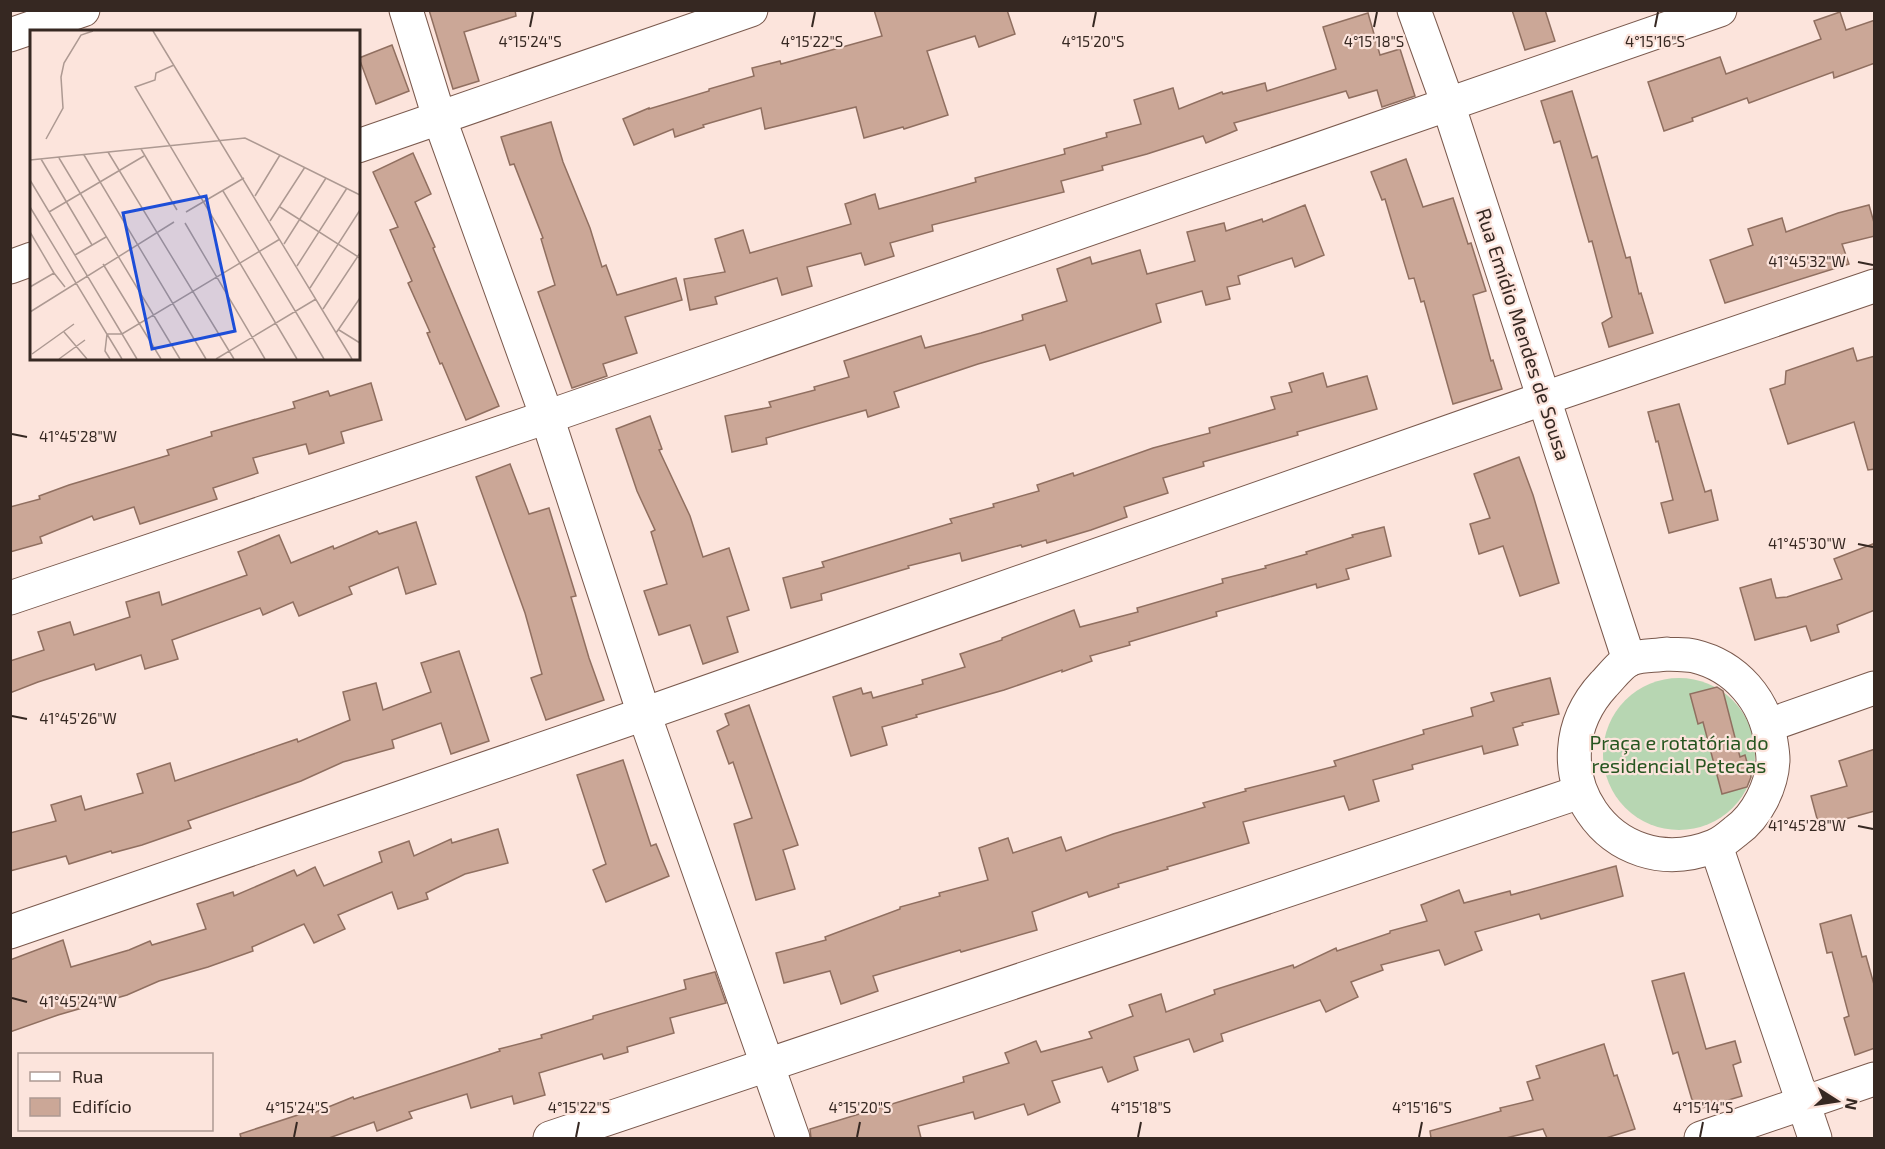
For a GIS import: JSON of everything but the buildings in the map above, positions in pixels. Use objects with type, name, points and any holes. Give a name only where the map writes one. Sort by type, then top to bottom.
[{"type":"street","points":[[10,35],[83,10]]},
{"type":"street","points":[[406,10],[440,117],[547,417],[644,714],[793,1138]]},
{"type":"street","points":[[360,145],[751,10]]},
{"type":"street","name":"Rua Emídio Mendes de Sousa","points":[[1414,10],[1448,104],[1629,660]]},
{"type":"street","points":[[10,598],[547,417],[1720,10]]},
{"type":"street","points":[[10,267],[30,260]]},
{"type":"street","points":[[10,932],[644,714],[1545,398],[1875,286]]},
{"type":"street","points":[[1676,655],[1693,656],[1719,665],[1740,680],[1758,700],[1769,725],[1773,760],[1765,795],[1745,824],[1716,846],[1685,855],[1652,854],[1622,841],[1597,820],[1580,792],[1573,760],[1577,728],[1590,699],[1629,660],[1676,655]]},
{"type":"street","points":[[1769,725],[1875,688]]},
{"type":"street","points":[[550,1138],[1580,792]]},
{"type":"street","points":[[1716,846],[1815,1138]]},
{"type":"street","points":[[1701,1138],[1875,1079]]},
{"type":"green space","name":"Praça e rotatória do residencial Petecas","points":[[1679,678],[1694,679],[1708,684],[1733,700],[1749,725],[1754,739],[1754,769],[1749,783],[1733,808],[1708,824],[1694,829],[1679,830],[1664,829],[1650,824],[1625,808],[1609,783],[1604,769],[1603,754],[1604,739],[1609,725],[1625,700],[1650,684],[1664,679]]}]
